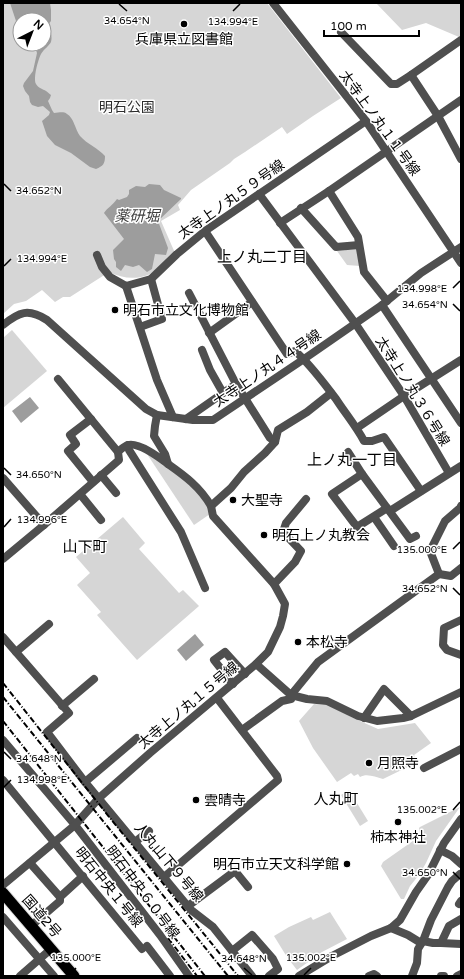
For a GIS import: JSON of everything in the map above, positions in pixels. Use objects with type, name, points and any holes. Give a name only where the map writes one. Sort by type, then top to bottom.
[{"type":"highway","name":"国道2号","points":[[3,893],[74,976]]},
{"type":"street","name":"太寺上ノ丸１１号線","points":[[273,3],[366,121],[461,263]]},
{"type":"street","points":[[341,32],[391,84],[396,84],[411,75],[461,40]]},
{"type":"street","points":[[411,75],[438,116],[461,159]]},
{"type":"street","points":[[280,223],[301,208],[330,191],[461,100]]},
{"type":"street","name":"太寺上ノ丸５９号線","points":[[126,286],[151,279],[177,254],[205,231],[366,121]]},
{"type":"street","points":[[330,191],[358,237],[364,272],[461,424]]},
{"type":"street","name":"太寺上ノ丸３６号線","points":[[259,194],[355,323],[404,396],[449,473]]},
{"type":"street","points":[[301,208],[336,248],[360,245]]},
{"type":"street","points":[[205,231],[287,354],[295,351],[304,359],[357,428],[364,441],[372,441],[384,437],[420,491]]},
{"type":"street","name":"太寺上ノ丸４４号線","points":[[3,325],[17,315],[24,313],[39,315],[47,320],[146,409],[157,415],[186,419],[213,420],[304,359],[384,303],[421,273],[461,247]]},
{"type":"street","points":[[97,254],[102,267],[110,277],[126,286],[157,380],[173,417]]},
{"type":"street","points":[[140,327],[162,319],[151,279]]},
{"type":"street","points":[[189,293],[244,399],[270,438],[275,442]]},
{"type":"street","points":[[209,333],[252,302]]},
{"type":"street","points":[[202,350],[210,370],[223,393]]},
{"type":"street","points":[[357,428],[461,360]]},
{"type":"street","points":[[3,559],[119,460],[118,452],[58,379]]},
{"type":"street","points":[[186,419],[236,384]]},
{"type":"street","points":[[211,506],[231,488],[244,472],[275,442],[278,430],[306,412],[331,393]]},
{"type":"street","points":[[157,415],[154,436],[165,454],[168,464]]},
{"type":"street","points":[[91,419],[70,435],[76,444],[68,451],[93,482]]},
{"type":"street","points":[[118,452],[128,445],[134,444],[143,448],[189,479],[205,496],[211,506],[213,516],[274,584],[285,604],[283,616],[280,627],[268,652],[256,664]]},
{"type":"street","points":[[128,445],[129,450],[181,532],[205,588]]},
{"type":"street","points":[[348,452],[362,474],[410,539],[416,536]]},
{"type":"street","points":[[362,474],[332,494],[357,527],[461,466]]},
{"type":"street","points":[[101,475],[116,493]]},
{"type":"street","points":[[3,478],[44,525]]},
{"type":"street","points":[[80,494],[101,520]]},
{"type":"street","points":[[274,584],[295,562],[301,550],[283,532],[286,523],[306,499]]},
{"type":"street","points":[[439,574],[430,551],[445,522],[461,506]]},
{"type":"street","points":[[374,517],[394,546]]},
{"type":"street","points":[[242,730],[282,701],[291,697],[318,662],[439,574],[451,576],[461,568]]},
{"type":"street","points":[[461,620],[444,628],[443,645],[447,650],[461,655]]},
{"type":"street","points":[[16,652],[49,624]]},
{"type":"street","points":[[3,637],[62,706],[94,679]]},
{"type":"street","points":[[233,684],[214,660],[225,652],[245,674]]},
{"type":"street","name":"太寺上ノ丸１５号線","points":[[3,885],[75,825],[99,798],[150,753],[256,664],[291,697],[327,701],[364,718],[377,721],[411,716],[461,692]]},
{"type":"street","points":[[364,718],[384,689],[411,716]]},
{"type":"street","points":[[164,877],[278,780],[277,776],[216,698]]},
{"type":"street","name":"人丸山下９号線","points":[[62,706],[69,714],[48,732],[85,782],[191,910],[213,927],[252,976]]},
{"type":"street","points":[[85,782],[138,738]]},
{"type":"street","name":"明石中央６０号線","points":[[3,740],[75,825],[160,935],[189,976]]},
{"type":"street","points":[[424,768],[461,749]]},
{"type":"street","name":"明石中央１号線","points":[[3,780],[54,843],[170,976]]},
{"type":"street","points":[[299,976],[332,956],[391,928],[400,920],[416,892],[428,875],[444,843],[461,819]]},
{"type":"street","points":[[135,842],[149,831]]},
{"type":"street","points":[[440,850],[452,856],[461,864]]},
{"type":"street","points":[[30,863],[60,897]]},
{"type":"street","points":[[188,906],[235,871],[248,887]]},
{"type":"street","points":[[412,976],[417,963],[418,949],[431,920],[448,887],[460,874]]},
{"type":"street","points":[[31,926],[60,901],[60,897],[83,876]]},
{"type":"street","points":[[3,917],[54,976]]},
{"type":"street","points":[[441,943],[448,926],[461,919]]},
{"type":"street","points":[[391,928],[422,942],[461,944]]},
{"type":"street","points":[[232,951],[252,935],[273,959],[278,969],[269,976]]},
{"type":"street","points":[[20,976],[51,949]]},
{"type":"street","points":[[369,976],[374,974],[377,976]]},
{"type":"street","points":[[457,976],[461,974]]},
{"type":"green space","name":"明石公園","points":[[3,3],[267,3],[341,98],[287,134],[282,127],[191,190],[178,205],[180,210],[161,221],[175,253],[148,275],[133,278],[119,276],[109,272],[70,297],[63,297],[55,302],[42,290],[26,301],[14,304],[3,314]]},
{"type":"green space","points":[[376,3],[461,3],[461,35],[459,37],[426,23],[402,30]]},
{"type":"green space","points":[[357,249],[360,266],[347,265],[337,251]]},
{"type":"green space","points":[[12,330],[47,371],[3,408],[3,338]]},
{"type":"green space","points":[[147,454],[163,463],[203,496],[210,514],[194,525]]},
{"type":"green space","points":[[123,517],[145,543],[139,549],[179,593],[183,590],[199,606],[137,660],[97,615],[101,612],[77,585],[90,573],[76,557]]},
{"type":"green space","name":"月照寺","points":[[314,704],[328,705],[378,729],[415,723],[431,743],[414,755],[418,762],[383,779],[368,775],[360,777],[358,774],[354,776],[351,773],[337,782],[313,748],[299,721]]},
{"type":"green space","points":[[349,790],[368,821],[360,826],[341,795]]},
{"type":"green space","points":[[460,807],[436,841],[426,863],[410,886],[404,899],[401,899],[381,866],[383,862],[420,836],[420,827]]},
{"type":"green space","points":[[330,912],[347,939],[322,952],[297,970],[274,936],[311,917],[313,920]]},
{"type":"water","points":[[10,3],[50,3],[51,12],[13,12]]},
{"type":"water","points":[[43,52],[35,73],[36,84],[51,95],[48,101],[54,113],[61,112],[69,116],[80,136],[105,156],[105,161],[102,166],[96,169],[90,167],[71,153],[55,145],[47,136],[42,121],[49,115],[50,112],[43,106],[38,107],[32,105],[23,86],[33,71],[37,53]]},
{"type":"water","name":"薬研堀","points":[[149,184],[160,185],[164,190],[181,198],[158,221],[168,248],[166,255],[155,254],[152,269],[147,272],[139,265],[133,267],[125,265],[121,271],[116,267],[113,250],[124,239],[104,213],[117,199],[119,200],[127,197],[129,190],[136,186],[145,187]]},
{"type":"water","points":[[30,397],[39,408],[21,423],[12,411]]},
{"type":"water","points":[[195,634],[204,645],[186,661],[177,650]]},
{"type":"railway","points":[[3,683],[238,976]]},
{"type":"railway","points":[[3,697],[228,976]]},
{"type":"railway","points":[[3,721],[205,976]]},
{"type":"railway","points":[[168,938],[197,976]]},
{"type":"place","name":"兵庫県立図書館","points":[[184,24]]},
{"type":"place","name":"明石市立文化博物館","points":[[115,310]]},
{"type":"place","name":"大聖寺","points":[[233,500]]},
{"type":"place","name":"明石上ノ丸教会","points":[[264,535]]},
{"type":"place","name":"本松寺","points":[[298,642]]},
{"type":"place","name":"月照寺","points":[[369,763]]},
{"type":"place","name":"雲晴寺","points":[[196,800]]},
{"type":"place","name":"柿本神社","points":[[398,822]]},
{"type":"place","name":"明石市立天文科学館","points":[[347,864]]},
{"type":"district","name":"上ノ丸二丁目","points":[[262,257]]},
{"type":"district","name":"上ノ丸一丁目","points":[[352,460]]},
{"type":"district","name":"山下町","points":[[85,547]]},
{"type":"district","name":"人丸町","points":[[336,799]]}]
